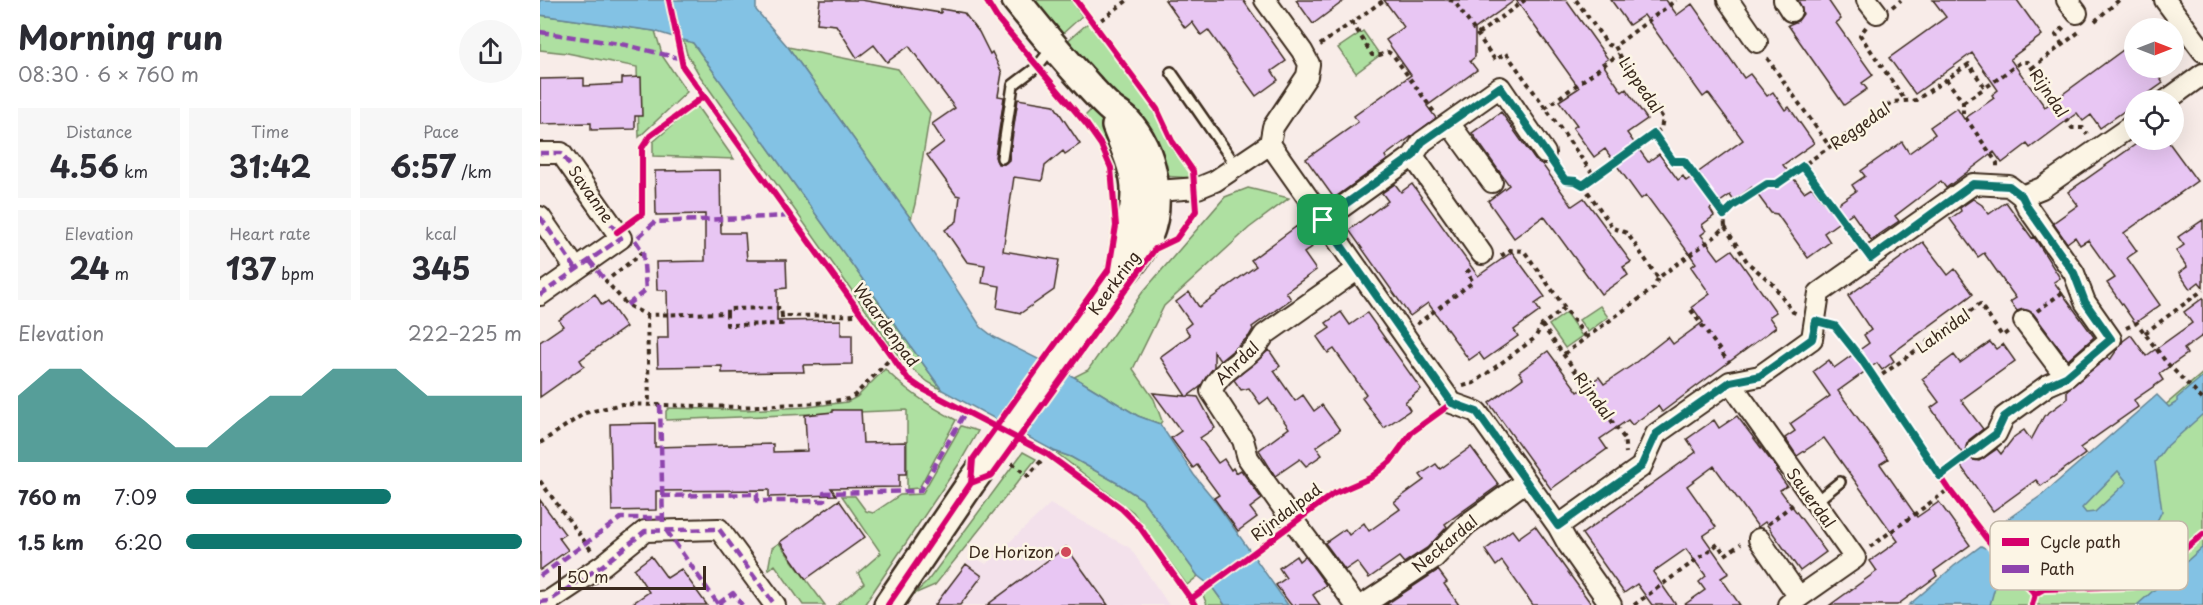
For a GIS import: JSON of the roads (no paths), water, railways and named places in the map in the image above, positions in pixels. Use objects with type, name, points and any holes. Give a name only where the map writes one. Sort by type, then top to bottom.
[{"type":"street","name":"Keerkring","points":[[888,605],[999,444],[1119,278],[1145,192],[1132,170],[1110,108],[1053,47],[1016,0]]},
{"type":"street","points":[[1265,0],[1305,55],[1309,64],[1307,76],[1273,127],[1270,144],[1452,403],[1477,412],[1611,605]]},
{"type":"street","points":[[1728,0],[1757,42]]},
{"type":"street","points":[[2166,0],[2203,51]]},
{"type":"street","points":[[2181,90],[2203,74]]},
{"type":"street","points":[[1323,220],[1413,156],[1422,142],[1500,87],[1545,153]]},
{"type":"street","points":[[1446,125],[1491,183]]},
{"type":"street","points":[[2022,196],[2042,188],[2124,132]]},
{"type":"street","points":[[1145,192],[1198,188],[1215,181],[1270,144]]},
{"type":"street","name":"Savanne","points":[[540,153],[561,153],[621,238],[540,296]]},
{"type":"street","points":[[1413,156],[1483,256]]},
{"type":"street","points":[[1558,526],[1641,467],[1656,434],[1735,381],[1760,376],[1812,339],[1819,293],[1973,184],[2009,186],[2022,196],[2074,273],[2085,302],[2111,339],[2066,377],[2048,385],[2004,417],[1996,434],[1977,449]]},
{"type":"street","points":[[540,217],[576,269]]},
{"type":"street","name":"Ahrdal","points":[[1356,605],[1248,458],[1243,440],[1211,391],[1216,380],[1258,347],[1264,335],[1358,269]]},
{"type":"street","points":[[2024,321],[2066,377]]},
{"type":"street","name":"Sauerdal","points":[[1735,381],[1811,498],[1855,558],[1794,601]]},
{"type":"street","name":"Neckardal","points":[[1363,605],[1434,558],[1467,524],[1525,482]]},
{"type":"street","points":[[547,603],[603,565],[645,531],[719,529],[775,605]]},
{"type":"street","points":[[1759,539],[1794,601]]},
{"type":"lane","points":[[1002,158],[1013,85],[1037,67],[1053,47]]},
{"type":"lane","points":[[1171,72],[1237,167]]},
{"type":"lane","points":[[1811,498],[1840,482]]},
{"type":"water","points":[[540,0],[756,0],[756,10],[788,47],[911,219],[981,327],[994,337],[1074,377],[1138,416],[1160,424],[1288,605],[1225,605],[1212,587],[1198,576],[1142,499],[1071,457],[1054,451],[942,390],[693,43],[654,31],[540,15]]},
{"type":"water","points":[[2203,376],[2203,414],[2165,448],[2155,462],[2162,511],[2157,521],[2005,521],[2042,495],[2157,395],[2169,407],[2177,402],[2177,398]],"holes":[[[2118,471],[2127,482],[2095,512],[2086,513],[2082,508]]]},
{"type":"water","points":[[1990,544],[1990,590],[1994,590],[1990,605],[1909,605],[1954,566],[1981,546],[1985,548]]},
{"type":"water","points":[[2203,547],[2203,605],[2137,605],[2154,590],[2188,590],[2188,560]]},
{"type":"place","name":"De Horizon","points":[[1066,552]]}]
